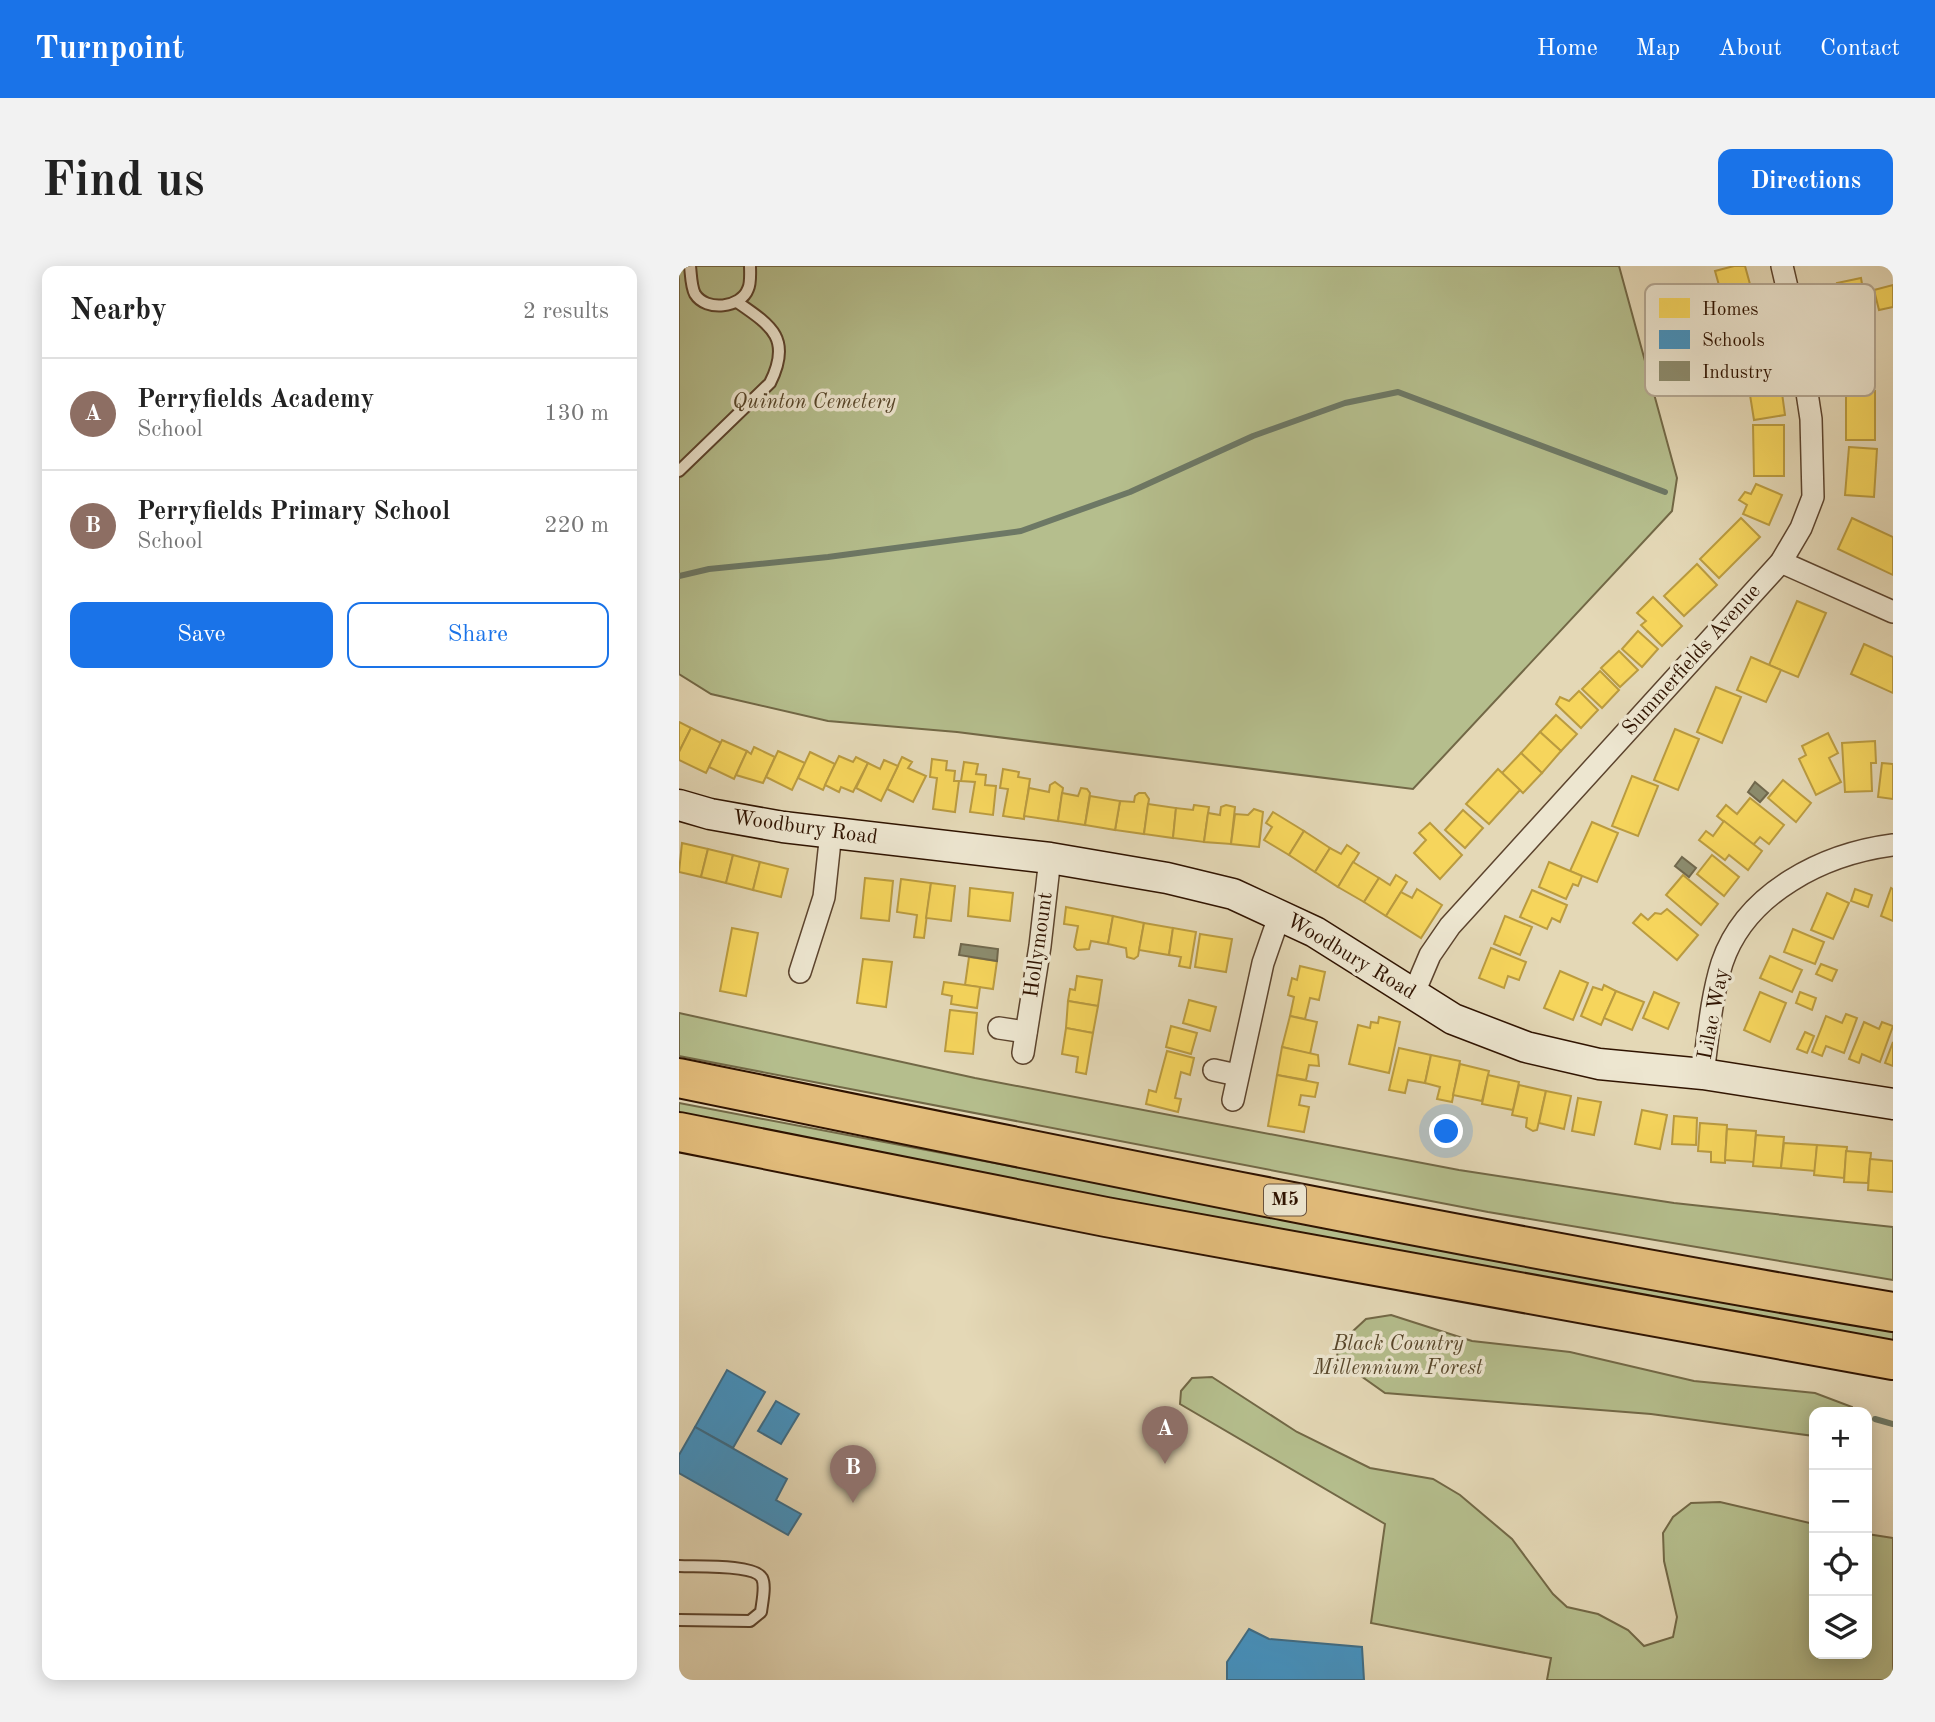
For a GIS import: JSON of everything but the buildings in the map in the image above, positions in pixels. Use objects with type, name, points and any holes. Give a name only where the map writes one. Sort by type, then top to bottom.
[{"type":"highway","name":"M5","points":[[679,1078],[1144,1173],[1703,1280],[1893,1312]]},
{"type":"highway","name":"M5","points":[[679,1132],[1106,1217],[1893,1360]]},
{"type":"street","name":"Summerfields Avenue","points":[[1782,266],[1786,284]]},
{"type":"street","name":"Summerfields Avenue","points":[[1412,995],[1430,955],[1450,926],[1781,562],[1801,528],[1813,497],[1811,419],[1807,396]]},
{"type":"street","points":[[1781,562],[1893,612]]},
{"type":"street","name":"Woodbury Road","points":[[679,805],[710,814],[831,832],[1050,858],[1167,878],[1233,894],[1315,932],[1412,995],[1453,1018],[1553,1056],[1598,1064],[1703,1074],[1893,1104]]},
{"type":"street","points":[[800,972],[824,897],[831,832]]},
{"type":"street","name":"Lilac Way","points":[[1703,1074],[1722,964],[1744,925],[1783,885],[1819,865],[1848,852],[1893,845]]},
{"type":"street","name":"Hollymount","points":[[999,1028],[1024,1042],[1040,946],[1050,858]]},
{"type":"street","points":[[1233,1100],[1263,963],[1280,914]]},
{"type":"street","points":[[1213,1070],[1237,1074]]},
{"type":"lane","points":[[690,266],[694,293],[702,301],[721,307],[737,302],[748,290],[750,266]]},
{"type":"lane","points":[[679,471],[770,383],[779,365],[780,343],[771,325],[737,302]]},
{"type":"lane","points":[[679,1566],[748,1569],[760,1575],[764,1582],[757,1618],[750,1621],[679,1620]]},
{"type":"green space","name":"Quinton Cemetery","points":[[679,266],[1619,266],[1645,361],[1645,396],[1655,396],[1677,478],[1672,511],[1413,789],[957,732],[828,721],[711,694],[679,674]]},
{"type":"green space","points":[[679,1013],[975,1078],[1459,1170],[1674,1203],[1893,1227],[1893,1280],[1488,1212],[679,1056]]},
{"type":"green space","points":[[679,1103],[1800,1316],[1893,1331],[1893,1344],[1761,1322],[679,1117]]},
{"type":"green space","name":"Black Country Millennium Forest","points":[[1391,1315],[1472,1341],[1570,1352],[1694,1381],[1815,1393],[1852,1407],[1809,1407],[1809,1435],[1651,1414],[1385,1393],[1337,1359],[1338,1345],[1366,1319]]},
{"type":"green space","name":"Black Country Millennium Forest","points":[[1212,1377],[1297,1432],[1370,1468],[1433,1479],[1460,1495],[1512,1539],[1553,1594],[1567,1607],[1598,1614],[1628,1630],[1644,1646],[1673,1637],[1677,1617],[1664,1561],[1663,1533],[1673,1517],[1691,1503],[1720,1502],[1809,1523],[1809,1659],[1872,1659],[1872,1535],[1893,1538],[1893,1680],[1547,1680],[1551,1658],[1371,1623],[1385,1524],[1180,1404],[1181,1391],[1192,1378]]},
{"type":"waterway","points":[[679,576],[709,569],[828,557],[1021,531],[1130,492],[1253,436],[1345,403],[1398,392],[1665,492]]},
{"type":"waterway","points":[[1875,1419],[1893,1424]]},
{"type":"place","name":"Perryfields Academy","points":[[1165,1464]]},
{"type":"place","name":"Perryfields Primary School","points":[[853,1503]]}]
